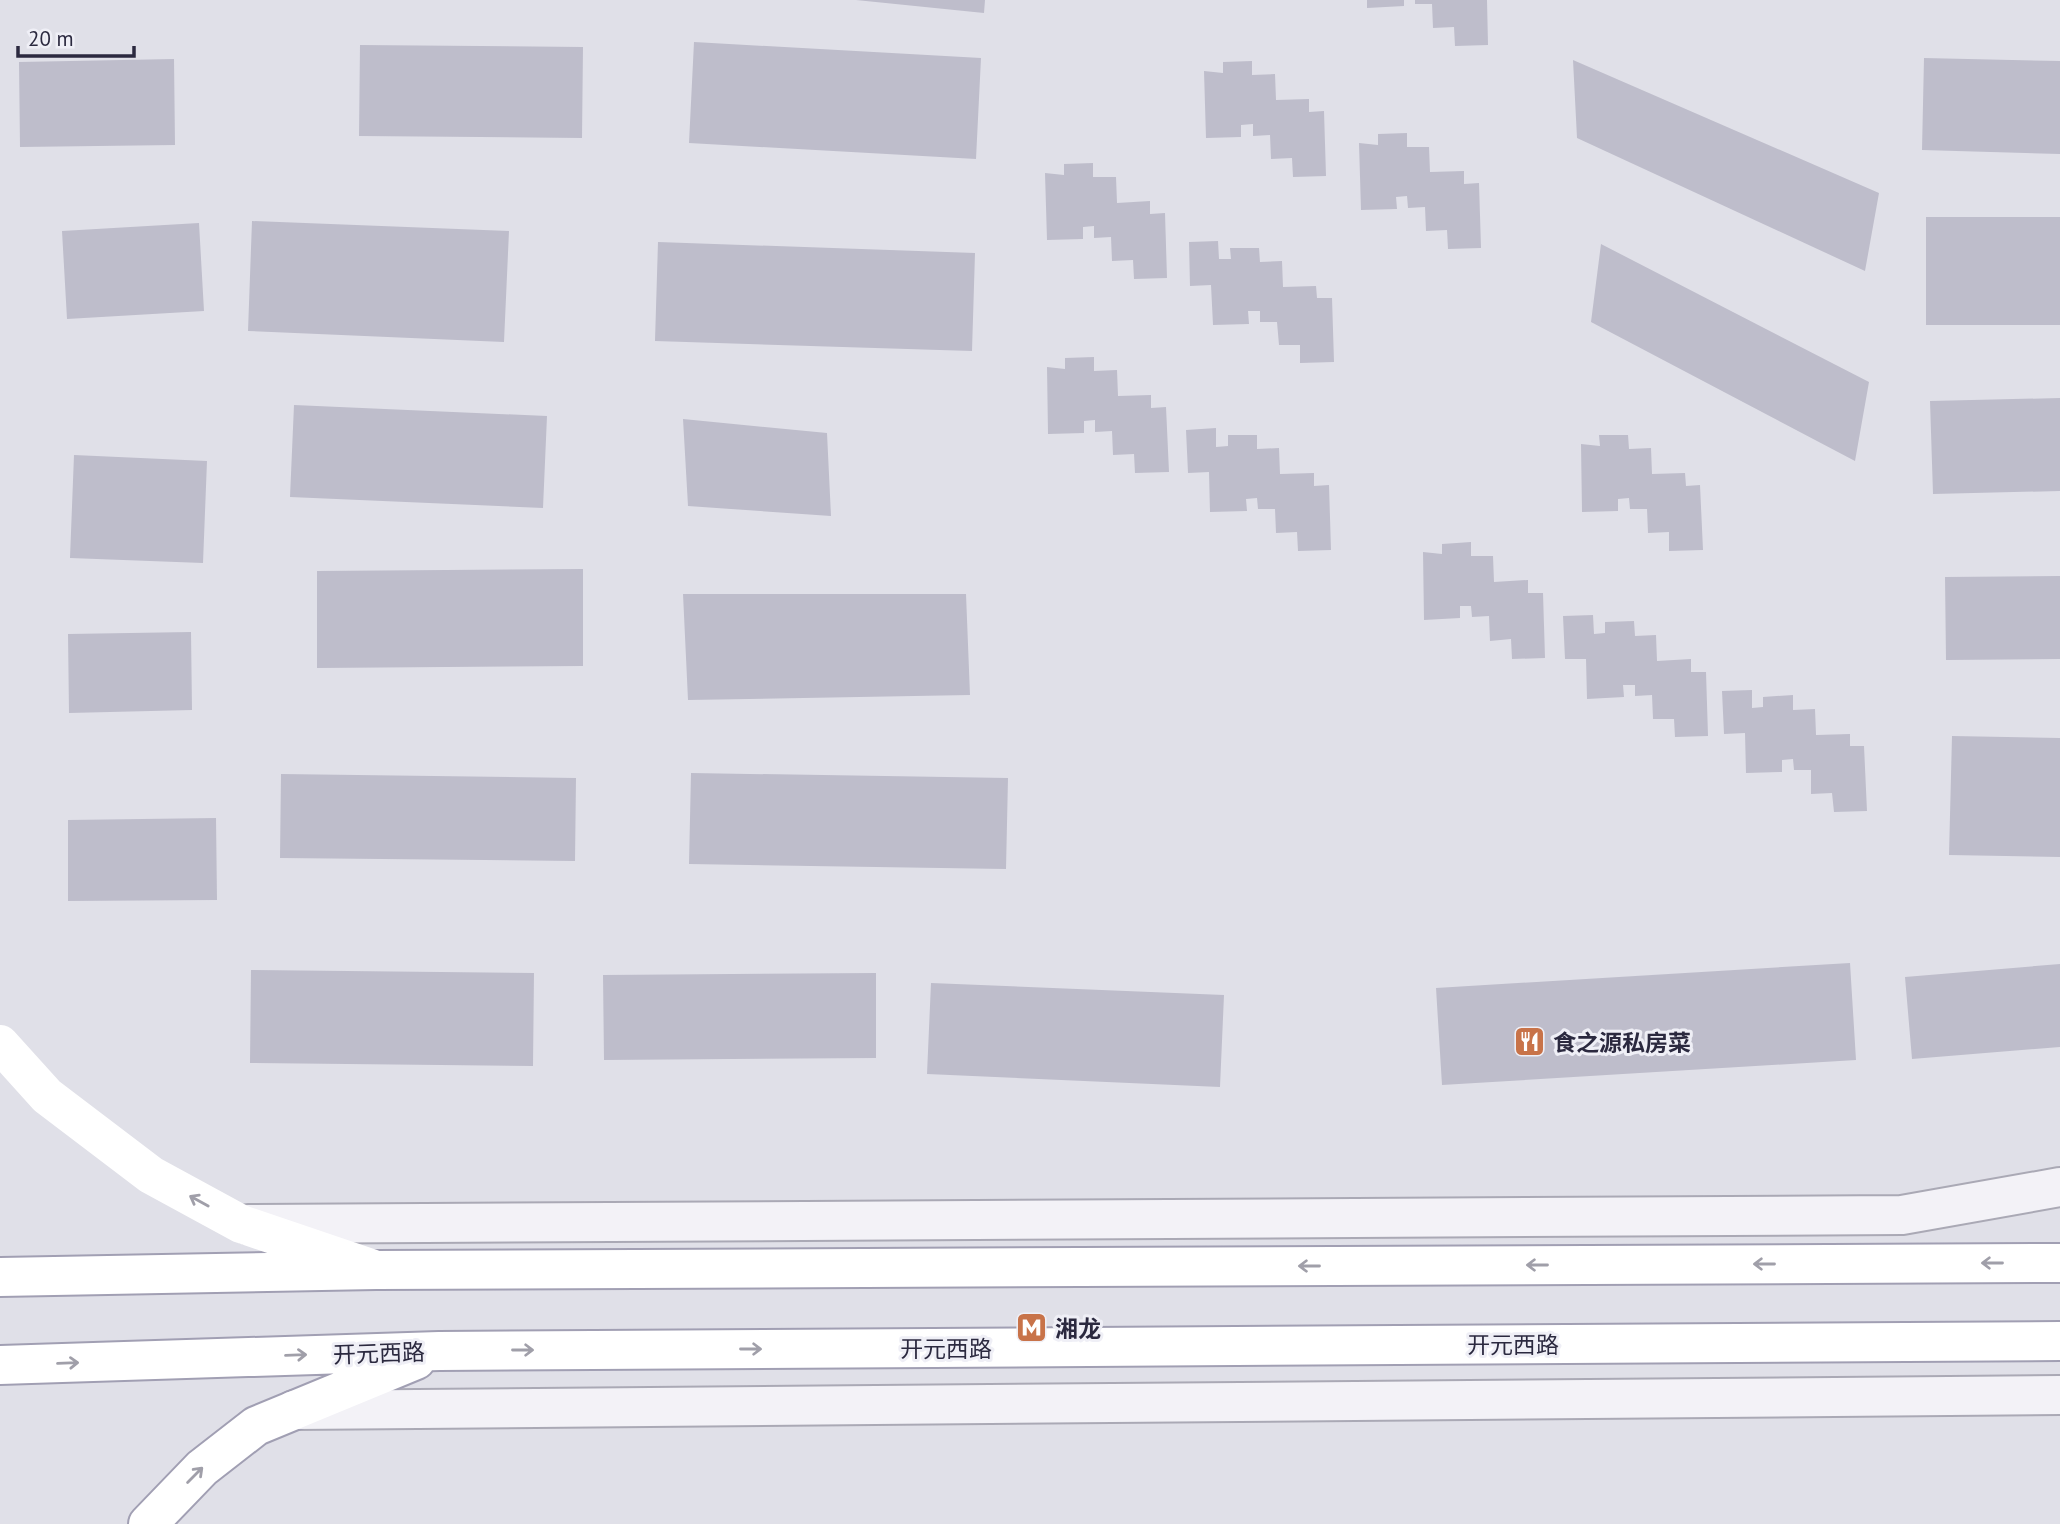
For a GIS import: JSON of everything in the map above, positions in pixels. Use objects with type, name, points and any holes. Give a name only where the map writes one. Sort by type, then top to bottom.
[{"type":"main road","points":[[0,1044],[47,1096],[151,1175],[241,1224],[376,1270]]},
{"type":"main road","points":[[0,1277],[376,1270],[2060,1263]]},
{"type":"main road","name":"开元西路","points":[[0,1365],[439,1351],[2060,1341]]},
{"type":"main road","points":[[148,1524],[201,1468],[256,1426],[439,1351]]},
{"type":"street","points":[[241,1224],[1902,1215],[2060,1187]]},
{"type":"street","points":[[294,1410],[2060,1395]]},
{"type":"building","points":[[856,0],[985,0],[984,13]]},
{"type":"building","points":[[1367,0],[1404,0],[1404,6],[1367,8]]},
{"type":"building","points":[[1415,0],[1487,0],[1488,45],[1455,46],[1454,27],[1433,28],[1432,4],[1415,4]]},
{"type":"building","points":[[694,42],[981,58],[976,159],[689,143]]},
{"type":"building","points":[[360,45],[583,47],[582,138],[359,136]]},
{"type":"building","points":[[1924,58],[2060,61],[2060,154],[1922,150]]},
{"type":"building","points":[[174,59],[175,145],[20,147],[19,62]]},
{"type":"building","points":[[1573,60],[1879,193],[1865,271],[1577,138]]},
{"type":"building","points":[[1252,61],[1252,75],[1275,74],[1276,100],[1309,99],[1309,112],[1324,111],[1326,176],[1293,177],[1292,158],[1271,159],[1270,135],[1253,136],[1253,124],[1241,125],[1241,137],[1206,138],[1204,71],[1223,73],[1223,62]]},
{"type":"building","points":[[1407,133],[1407,147],[1429,147],[1430,172],[1464,171],[1464,184],[1479,183],[1481,248],[1448,249],[1447,230],[1426,231],[1425,207],[1408,208],[1407,196],[1396,197],[1397,209],[1361,210],[1359,143],[1378,145],[1378,134]]},
{"type":"building","points":[[1093,163],[1093,177],[1116,177],[1117,203],[1150,201],[1150,214],[1165,213],[1167,278],[1134,279],[1133,260],[1112,261],[1111,237],[1094,238],[1094,226],[1083,227],[1083,239],[1047,240],[1045,173],[1064,175],[1064,164]]},
{"type":"building","points":[[1926,217],[2060,217],[2060,325],[1926,325]]},
{"type":"building","points":[[252,221],[509,231],[504,342],[248,331]]},
{"type":"building","points":[[199,223],[204,311],[67,319],[62,231]]},
{"type":"building","points":[[1218,241],[1219,259],[1231,259],[1230,248],[1259,248],[1260,262],[1282,261],[1283,287],[1316,286],[1317,298],[1332,298],[1334,362],[1300,363],[1300,345],[1279,345],[1277,322],[1260,322],[1260,311],[1248,311],[1249,324],[1213,325],[1211,285],[1190,286],[1189,242]]},
{"type":"building","points":[[658,242],[975,253],[972,351],[655,341]]},
{"type":"building","points":[[1601,244],[1869,382],[1855,461],[1591,322]]},
{"type":"building","points":[[1094,357],[1094,371],[1117,370],[1118,396],[1151,395],[1151,408],[1166,407],[1169,472],[1135,473],[1134,454],[1113,455],[1112,431],[1095,432],[1095,420],[1084,421],[1084,433],[1048,434],[1047,367],[1065,369],[1065,358]]},
{"type":"building","points":[[2060,398],[2060,491],[1933,494],[1930,401]]},
{"type":"building","points":[[294,405],[547,416],[543,508],[290,497]]},
{"type":"building","points":[[683,419],[827,433],[831,516],[688,506]]},
{"type":"building","points":[[1216,428],[1216,447],[1228,446],[1228,435],[1257,435],[1257,449],[1279,448],[1280,474],[1314,473],[1314,486],[1329,485],[1331,550],[1298,551],[1297,532],[1276,533],[1275,509],[1258,509],[1257,498],[1246,499],[1247,511],[1210,512],[1209,472],[1188,473],[1186,430]]},
{"type":"building","points":[[1599,435],[1628,435],[1629,449],[1651,448],[1652,474],[1685,473],[1686,486],[1700,485],[1703,550],[1669,551],[1669,532],[1648,533],[1647,509],[1630,509],[1629,498],[1618,499],[1618,511],[1582,512],[1581,444],[1600,446]]},
{"type":"building","points":[[74,455],[207,461],[203,563],[70,558]]},
{"type":"building","points":[[1471,542],[1471,556],[1493,556],[1494,582],[1528,580],[1528,593],[1543,593],[1545,658],[1512,659],[1511,639],[1490,641],[1489,616],[1472,617],[1471,606],[1460,606],[1460,618],[1424,620],[1423,552],[1442,554],[1442,544]]},
{"type":"building","points":[[583,569],[583,666],[317,668],[317,571]]},
{"type":"building","points":[[2060,576],[2060,659],[1946,660],[1945,577]]},
{"type":"building","points":[[683,594],[966,594],[970,695],[688,700]]},
{"type":"building","points":[[1593,615],[1594,634],[1605,633],[1605,622],[1634,621],[1635,636],[1656,635],[1657,661],[1691,659],[1691,672],[1706,672],[1708,736],[1675,737],[1674,719],[1653,719],[1652,695],[1635,696],[1635,685],[1623,685],[1624,697],[1587,699],[1586,659],[1565,659],[1563,616]]},
{"type":"building","points":[[191,632],[192,710],[69,713],[68,634]]},
{"type":"building","points":[[1752,690],[1752,708],[1763,707],[1763,697],[1793,695],[1793,710],[1815,709],[1816,735],[1850,734],[1850,746],[1864,746],[1867,811],[1834,812],[1832,793],[1811,794],[1811,770],[1794,770],[1793,759],[1782,760],[1782,772],[1746,773],[1745,733],[1724,734],[1722,691]]},
{"type":"building","points":[[1952,736],[2060,738],[2060,857],[1949,855]]},
{"type":"building","points":[[691,773],[1008,778],[1006,869],[689,864]]},
{"type":"building","points":[[281,774],[576,778],[575,861],[280,858]]},
{"type":"building","points":[[216,818],[217,900],[68,901],[68,820]]},
{"type":"building","points":[[1850,963],[1856,1060],[1442,1085],[1436,988]]},
{"type":"building","points":[[2060,964],[2060,1047],[1912,1059],[1905,977]]},
{"type":"building","points":[[251,970],[534,973],[533,1066],[250,1063]]},
{"type":"building","points":[[876,973],[876,1058],[604,1060],[603,975]]},
{"type":"building","points":[[931,983],[1224,995],[1220,1087],[927,1074]]},
{"type":"place","name":"食之源私房菜","points":[[1530,1042]]},
{"type":"place","name":"湘龙","points":[[1032,1328]]}]
